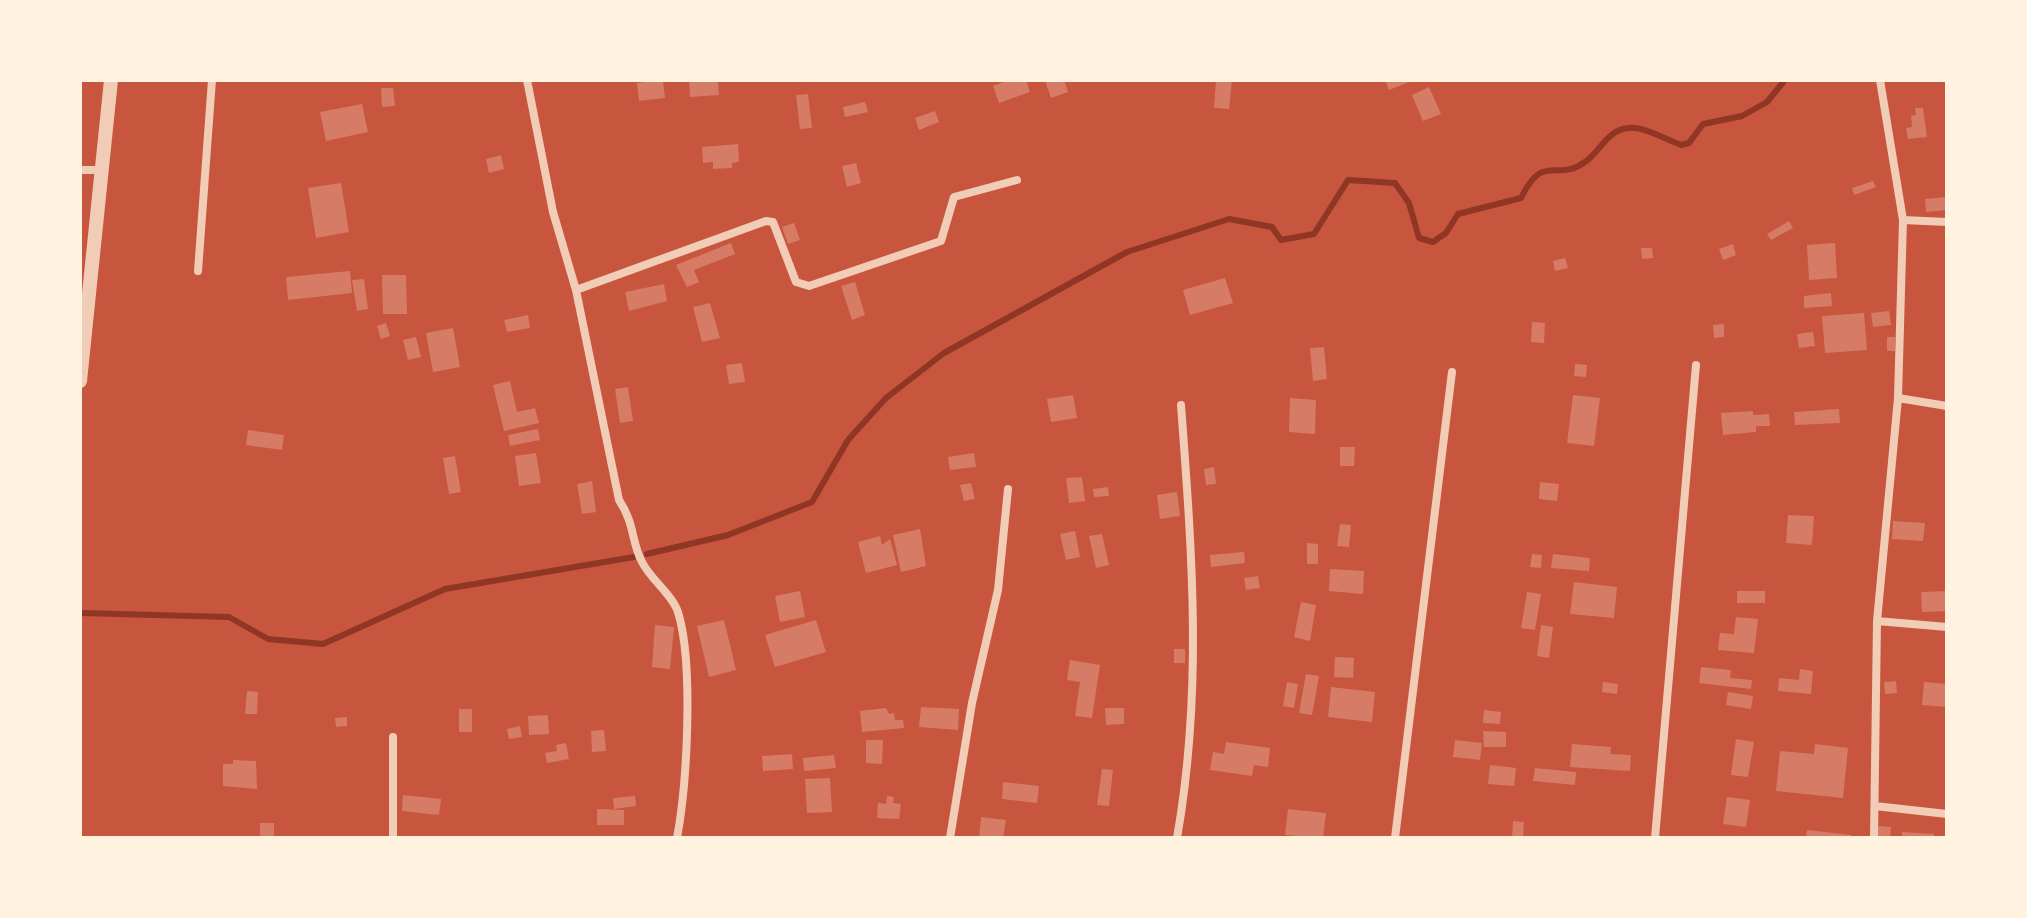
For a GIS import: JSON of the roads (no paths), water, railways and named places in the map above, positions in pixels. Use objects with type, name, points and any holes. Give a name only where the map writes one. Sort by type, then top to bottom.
[{"type":"street","points":[[80,381],[111,80]]},
{"type":"street","points":[[198,271],[212,80]]},
{"type":"street","points":[[527,80],[553,212],[576,290],[619,500],[632,520],[640,559],[677,608],[686,687],[683,803],[677,838]]},
{"type":"street","points":[[1874,838],[1877,621],[1898,398],[1903,220],[1880,80]]},
{"type":"street","points":[[80,170],[103,170]]},
{"type":"street","points":[[576,290],[766,221],[773,222],[796,282],[809,286],[941,241],[954,197],[1017,180]]},
{"type":"street","points":[[1903,220],[1947,222]]},
{"type":"street","points":[[1655,838],[1667,737],[1696,365]]},
{"type":"street","points":[[1395,838],[1452,372]]},
{"type":"street","points":[[1898,398],[1947,406]]},
{"type":"street","points":[[1177,838],[1185,790],[1193,699],[1195,596],[1181,405]]},
{"type":"street","points":[[950,838],[972,703],[998,590],[1008,489]]},
{"type":"street","points":[[1877,621],[1947,627]]},
{"type":"street","points":[[393,737],[393,838]]},
{"type":"street","points":[[1875,806],[1947,814]]},
{"type":"waterway","points":[[647,554],[728,535],[812,502],[848,440],[886,398],[944,353],[1127,252],[1229,219],[1272,227],[1281,240],[1314,234],[1348,180],[1395,183],[1409,203],[1419,238],[1433,242],[1446,233],[1458,214],[1521,198],[1529,184],[1544,171],[1575,168],[1621,130],[1641,129],[1681,145],[1689,143],[1703,124],[1742,116],[1767,102],[1785,80]]},
{"type":"waterway","points":[[80,613],[229,617],[268,639],[323,644],[445,589],[634,557]]}]
